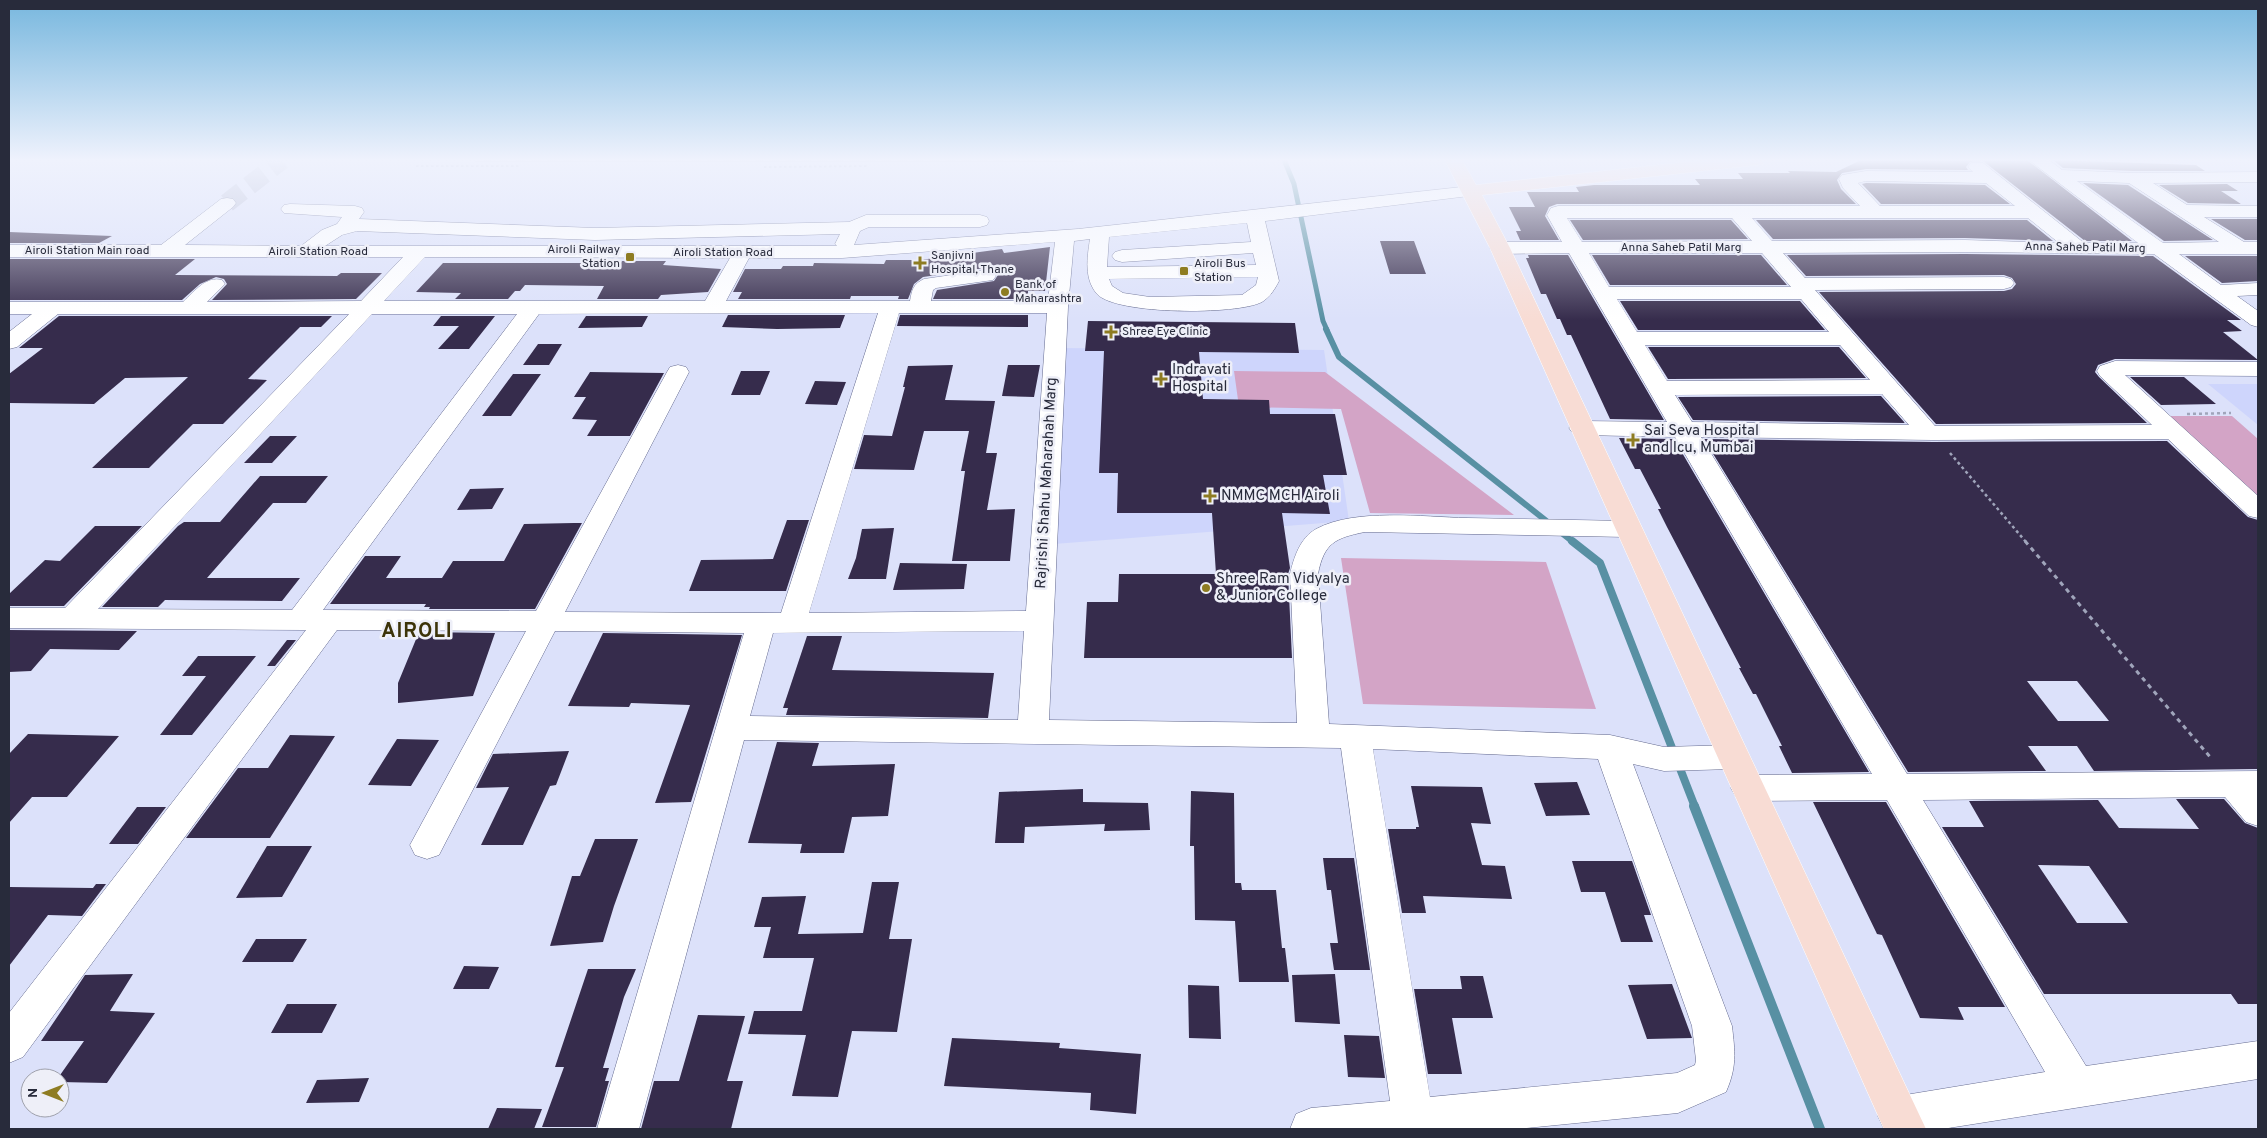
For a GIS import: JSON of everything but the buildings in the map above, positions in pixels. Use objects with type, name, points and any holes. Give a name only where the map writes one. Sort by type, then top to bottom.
[{"type":"main road","points":[[1483,213],[1581,428],[1616,529],[1726,757],[1748,788],[1902,1123]]},
{"type":"street","points":[[165,252],[214,213]]},
{"type":"street","points":[[344,227],[354,213]]},
{"type":"street","name":"Airoli Station Road","points":[[165,252],[842,252],[918,248],[1287,213]]},
{"type":"street","points":[[1557,213],[1556,215],[2076,1087]]},
{"type":"street","points":[[1738,213],[1887,388],[1930,432]]},
{"type":"street","points":[[2034,213],[2079,249]]},
{"type":"street","points":[[2110,213],[2159,249],[2251,250]]},
{"type":"street","points":[[2188,213],[2251,250]]},
{"type":"street","points":[[1101,274],[1266,281],[1262,247],[1255,216]]},
{"type":"street","points":[[305,252],[327,235],[344,227],[372,225],[422,229],[595,234],[852,228],[866,221],[980,221]]},
{"type":"street","points":[[842,252],[852,228]]},
{"type":"street","points":[[1100,231],[1101,274]]},
{"type":"street","name":"Rajrishi Shahu Maharahah Marg","points":[[1033,731],[1058,307],[1066,235]]},
{"type":"street","points":[[1603,293],[2004,283],[1965,246]]},
{"type":"street","name":"Anna Saheb Patil Marg","points":[[1500,248],[1965,246],[2159,249],[2258,321]]},
{"type":"street","points":[[1101,274],[1262,247]]},
{"type":"street","name":"Airoli Station Main road","points":[[9,251],[165,252]]},
{"type":"street","points":[[73,618],[419,252]]},
{"type":"street","points":[[712,307],[742,253]]},
{"type":"street","points":[[919,307],[922,287],[931,283],[986,276]]},
{"type":"street","points":[[188,308],[215,284]]},
{"type":"street","points":[[2217,291],[2258,289]]},
{"type":"street","points":[[618,1129],[732,728],[777,623],[890,307]]},
{"type":"street","points":[[9,308],[1058,307]]},
{"type":"street","points":[[9,342],[54,308]]},
{"type":"street","points":[[9,1044],[314,620],[533,308]]},
{"type":"street","points":[[1631,340],[1846,338]]},
{"type":"street","points":[[2258,369],[2115,368],[2108,371],[2258,510]]},
{"type":"street","points":[[427,845],[544,621],[678,372]]},
{"type":"street","points":[[1660,388],[1887,388]]},
{"type":"street","points":[[1581,428],[1930,432],[2174,432]]},
{"type":"street","points":[[1314,736],[1304,574],[1306,557],[1317,540],[1342,528],[1366,524],[1616,529]]},
{"type":"street","points":[[9,618],[777,623],[1039,621]]},
{"type":"street","points":[[732,728],[1355,736],[1610,747],[1664,760],[1726,757]]},
{"type":"street","points":[[1355,736],[1413,1119]]},
{"type":"street","points":[[1311,1129],[1678,1093],[1712,1078],[1716,1060],[1712,1026],[1610,747]]},
{"type":"street","points":[[1748,788],[2246,785],[2258,812]]},
{"type":"street","points":[[1902,1123],[2076,1087],[2258,1060]]},
{"type":"path","points":[[2154,414],[2231,413]]},
{"type":"path","points":[[1930,432],[2246,785]]},
{"type":"shaded area","points":[[1055,348],[1324,350],[1349,521],[1054,544]]},
{"type":"shaded area","points":[[1234,371],[1325,372],[1514,515],[1370,513],[1341,409],[1239,407]]},
{"type":"shaded area","points":[[2208,384],[2258,384],[2258,425]]},
{"type":"shaded area","points":[[2164,416],[2232,416],[2258,439],[2258,501]]},
{"type":"shaded area","points":[[1341,558],[1546,562],[1596,709],[1363,704]]},
{"type":"waterway","points":[[1300,213],[1323,321],[1327,330]]},
{"type":"waterway","points":[[1326,329],[1339,357],[1573,542]]},
{"type":"waterway","points":[[1572,541],[1600,563],[1695,807]]},
{"type":"waterway","points":[[1694,806],[1820,1129]]},
{"type":"place","name":"Airoli Railway Station","points":[[630,257]]},
{"type":"place","name":"Sanjivni Hospital, Thane","points":[[920,263]]},
{"type":"place","name":"Airoli Bus Station","points":[[1184,271]]},
{"type":"place","name":"Bank of Maharashtra","points":[[1005,292]]},
{"type":"place","name":"Shree Eye Clinic","points":[[1111,332]]},
{"type":"place","name":"Indravati Hospital","points":[[1161,379]]},
{"type":"place","name":"Sai Seva Hospital and Icu, Mumbai","points":[[1633,440]]},
{"type":"place","name":"NMMC MCH Airoli","points":[[1210,496]]},
{"type":"place","name":"Shree Ram Vidyalya & Junior College","points":[[1206,588]]},
{"type":"district","name":"AIROLI","points":[[417,632]]}]
